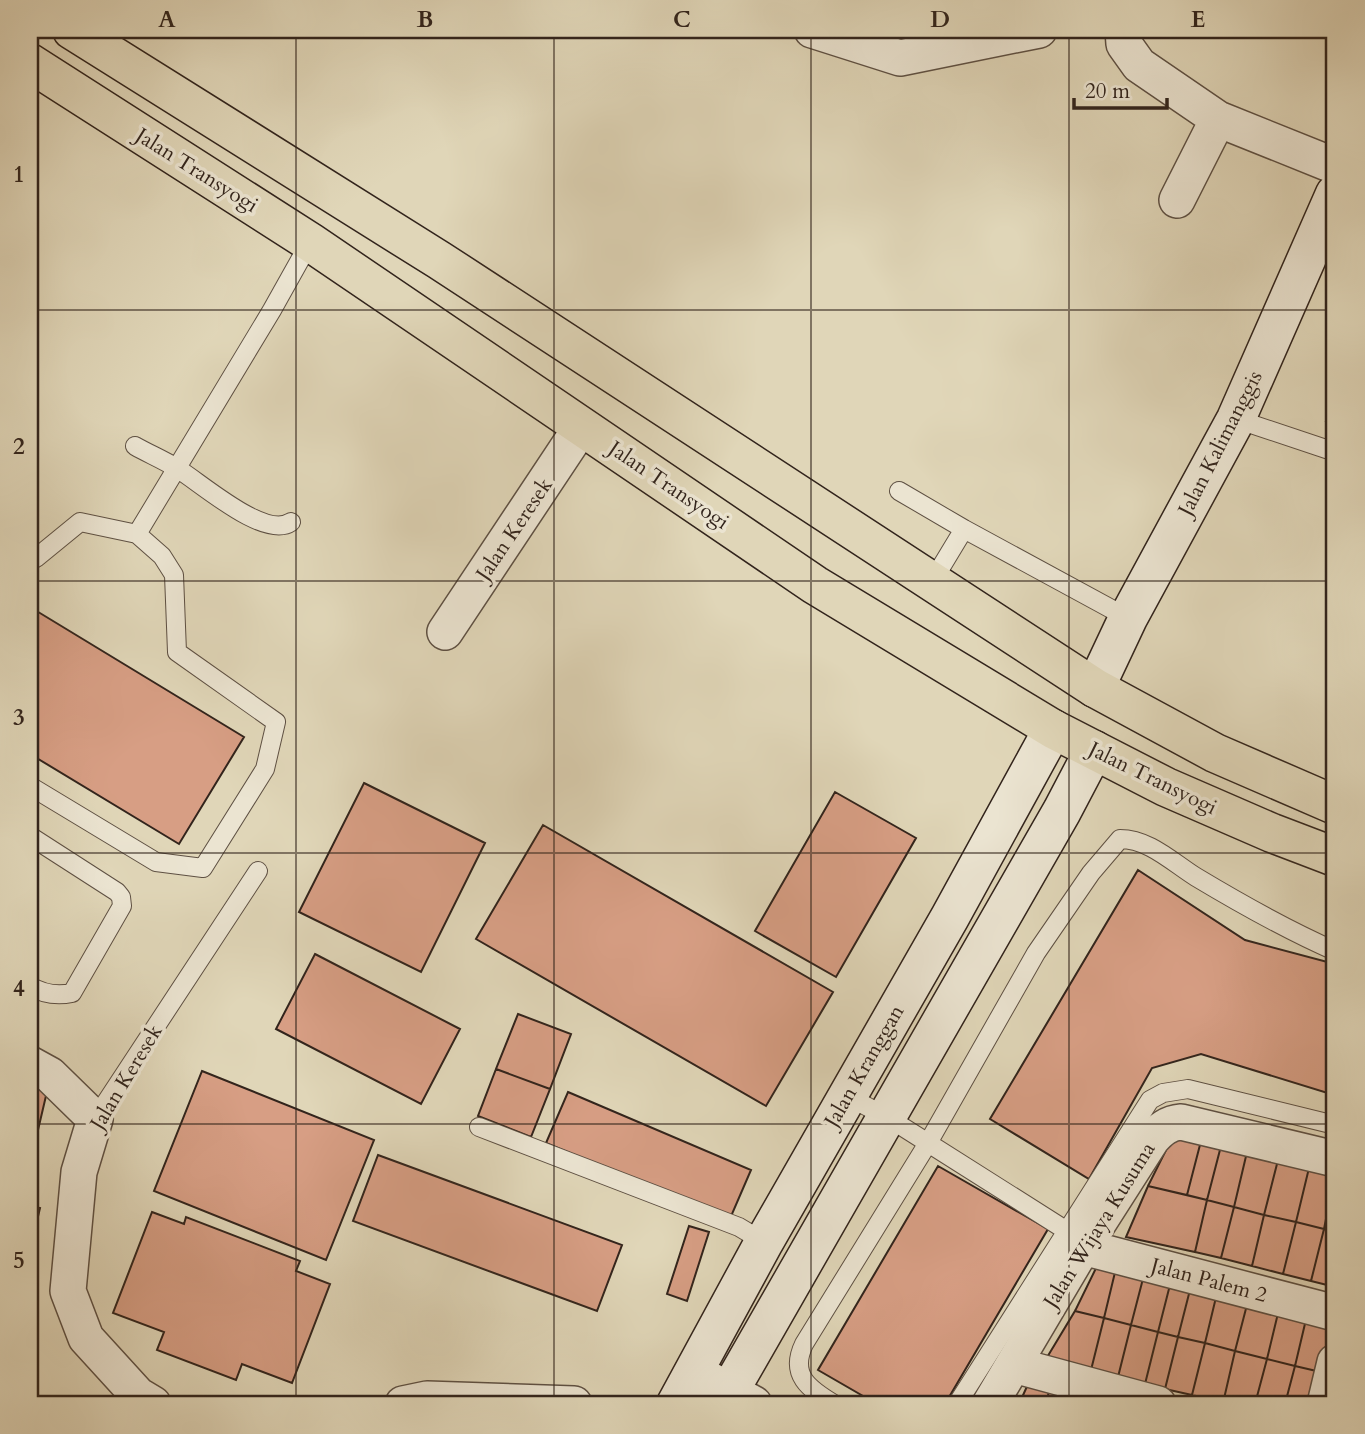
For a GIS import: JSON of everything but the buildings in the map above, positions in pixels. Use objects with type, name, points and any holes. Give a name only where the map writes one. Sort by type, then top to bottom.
[{"type":"highway","points":[[72,30],[439,260],[1095,688],[1215,753],[1335,804]]},
{"type":"highway","name":"Jalan Transyogi","points":[[30,63],[310,242],[815,585],[1053,729],[1178,792],[1335,858]]},
{"type":"main road","name":"Jalan Kalimanggis","points":[[1095,688],[1128,618],[1236,419],[1335,194]]},
{"type":"main road","name":"Jalan Kranggan","points":[[720,1393],[764,1242],[1023,787],[1053,729]]},
{"type":"main road","name":"Jalan Kranggan","points":[[676,1404],[720,1393],[887,1117],[1094,750]]},
{"type":"main road","points":[[1023,787],[1031,780],[1042,777],[1053,781],[1061,788],[1064,799],[1062,810]]},
{"type":"street","points":[[812,30],[900,58],[1039,30]]},
{"type":"street","points":[[1123,30],[1124,44],[1139,65],[1218,119],[1335,166]]},
{"type":"street","points":[[1177,201],[1218,119]]},
{"type":"street","name":"Jalan Keresek","points":[[445,632],[582,426]]},
{"type":"street","points":[[30,1064],[50,1075],[95,1119]]},
{"type":"street","name":"Jalan Keresek","points":[[95,1119],[79,1172],[68,1291],[86,1338],[138,1395],[153,1404]]},
{"type":"street","name":"Jalan Wijaya Kusuma","points":[[990,1404],[1014,1365],[1075,1239],[1152,1139],[1171,1124],[1181,1122],[1335,1159]]},
{"type":"street","name":"Jalan Palem 2","points":[[1075,1239],[1335,1314]]},
{"type":"street","points":[[1325,1404],[1335,1362]]},
{"type":"street","points":[[1014,1365],[1158,1404]]},
{"type":"street","points":[[403,1404],[427,1399],[574,1404]]},
{"type":"lane","points":[[137,534],[310,242]]},
{"type":"lane","points":[[1236,419],[1335,452]]},
{"type":"lane","points":[[135,446],[176,468],[248,516],[280,527],[291,522]]},
{"type":"lane","points":[[899,491],[1128,618]]},
{"type":"lane","points":[[30,558],[36,558],[80,523],[137,534],[162,556],[174,575],[177,652],[276,722],[265,769],[203,867],[156,862],[30,786]]},
{"type":"lane","points":[[932,582],[964,529]]},
{"type":"lane","points":[[30,836],[117,892],[122,906],[72,993],[51,994],[30,986]]},
{"type":"lane","points":[[834,1404],[811,1390],[799,1371],[798,1357],[804,1344],[928,1143],[1036,953],[1091,873],[1120,839],[1140,842],[1307,939],[1335,951]]},
{"type":"lane","name":"Jalan Keresek","points":[[95,1119],[258,871]]},
{"type":"lane","points":[[957,1404],[1075,1239],[1150,1100],[1188,1088],[1335,1125]]},
{"type":"lane","points":[[847,1096],[887,1117],[1075,1239]]},
{"type":"lane","points":[[479,1127],[739,1227],[764,1242]]}]
